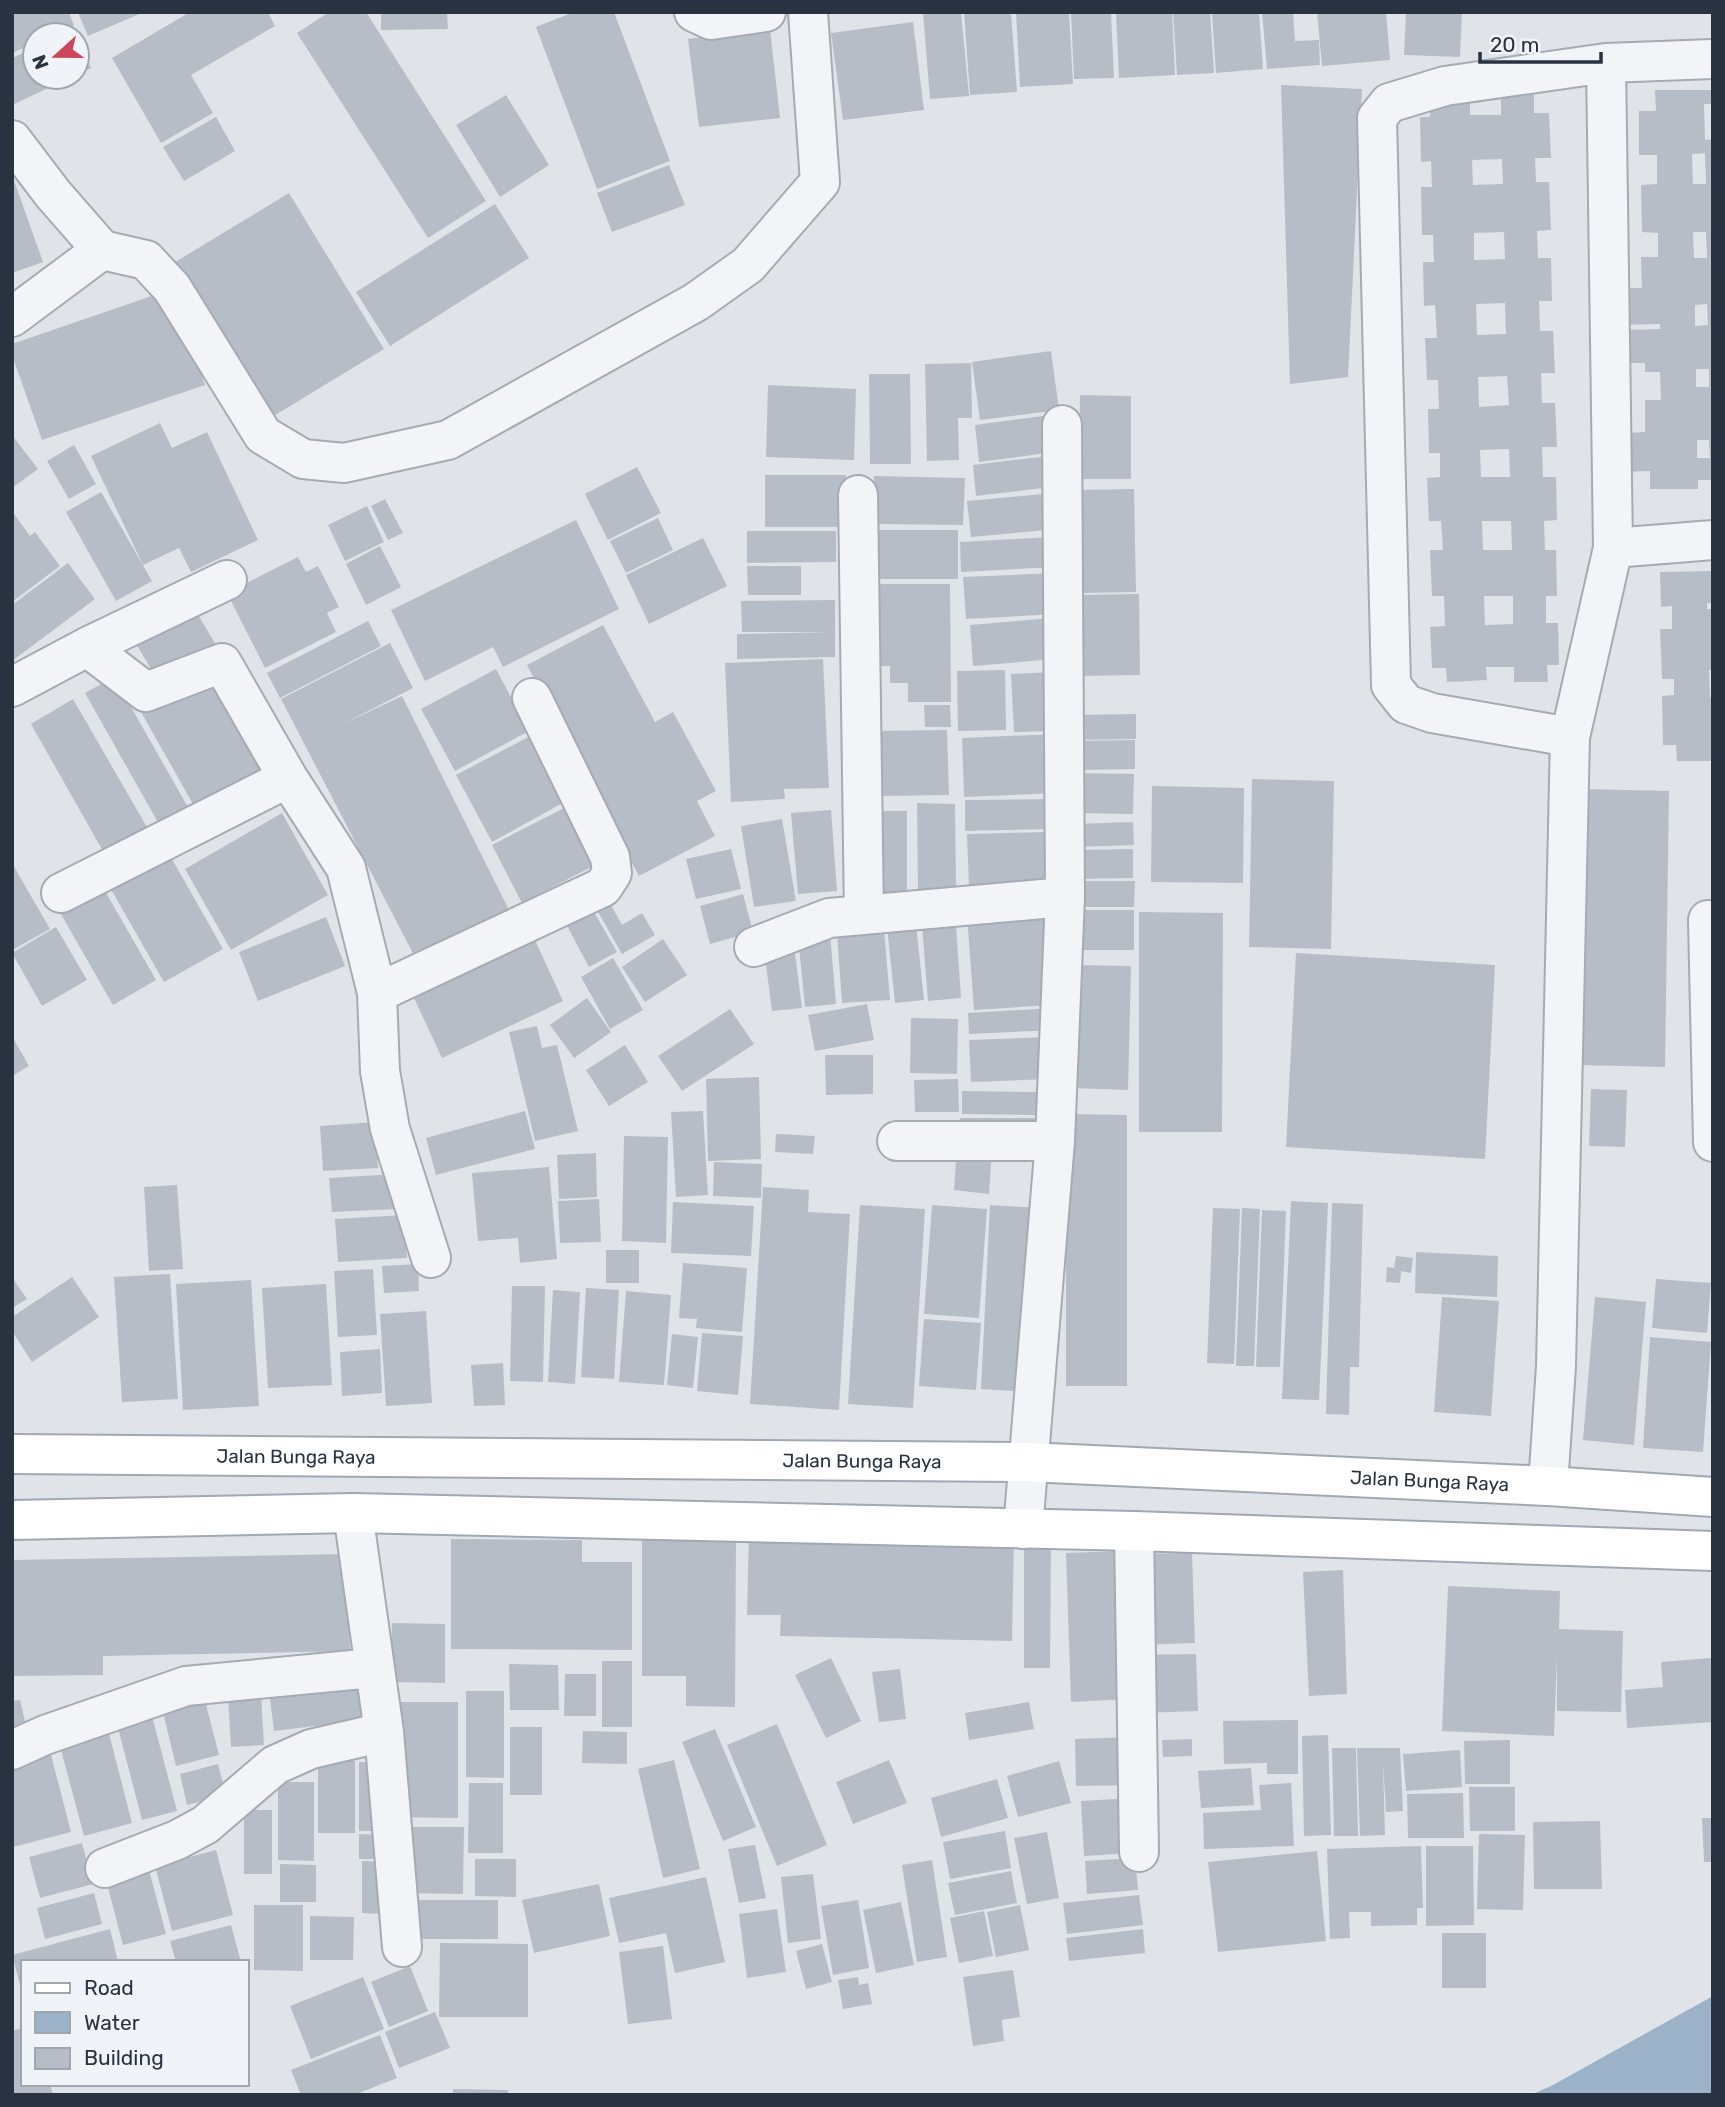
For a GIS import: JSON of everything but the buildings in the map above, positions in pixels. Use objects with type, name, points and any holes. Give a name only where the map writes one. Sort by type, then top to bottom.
[{"type":"main road","name":"Jalan Bunga Raya","points":[[12,1454],[1027,1462],[1548,1486],[1713,1497]]},
{"type":"main road","points":[[1604,1546],[1609,1490]]},
{"type":"main road","points":[[12,1520],[353,1513],[1134,1531],[1713,1551]]},
{"type":"street","points":[[694,12],[711,20],[766,12]]},
{"type":"street","points":[[12,140],[53,194],[102,250],[146,260],[172,288],[263,435],[303,459],[344,463],[448,440],[696,302],[748,265],[820,182],[808,12]]},
{"type":"street","points":[[1570,737],[1432,713],[1406,704],[1391,685],[1377,118],[1389,103],[1445,86],[1606,63],[1713,59]]},
{"type":"street","points":[[1548,1486],[1556,1366],[1570,737],[1613,548],[1606,63]]},
{"type":"street","points":[[12,317],[102,250]]},
{"type":"street","points":[[1023,1529],[1055,1141],[1065,897],[1062,425]]},
{"type":"street","points":[[858,495],[864,915]]},
{"type":"street","points":[[1613,548],[1713,540]]},
{"type":"street","points":[[12,687],[87,647],[227,580]]},
{"type":"street","points":[[87,647],[146,692],[222,663],[288,778],[346,867],[377,993],[380,1072],[390,1129],[431,1258]]},
{"type":"street","points":[[377,993],[603,887],[612,873],[610,857],[532,698]]},
{"type":"street","points":[[61,893],[288,778]]},
{"type":"street","points":[[754,947],[829,918],[1065,897]]},
{"type":"street","points":[[1708,920],[1713,1142]]},
{"type":"street","points":[[897,1141],[1055,1141]]},
{"type":"street","points":[[353,1513],[384,1732],[402,1947]]},
{"type":"street","points":[[1134,1531],[1139,1852]]},
{"type":"street","points":[[12,1750],[45,1735],[186,1686],[373,1668]]},
{"type":"street","points":[[105,1868],[177,1840],[205,1825],[275,1765],[311,1749],[384,1732]]},
{"type":"water","points":[[1713,1996],[1713,2095],[1531,2095],[1553,2085]]}]
